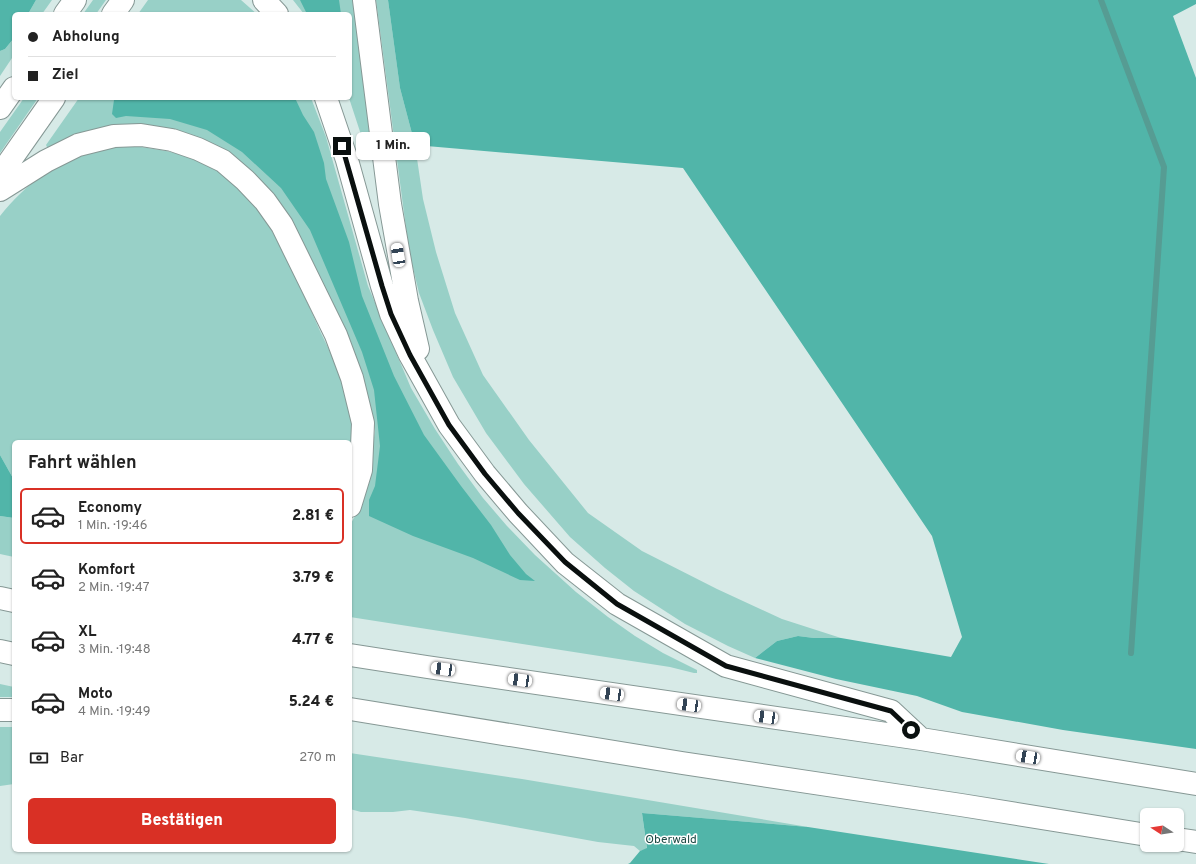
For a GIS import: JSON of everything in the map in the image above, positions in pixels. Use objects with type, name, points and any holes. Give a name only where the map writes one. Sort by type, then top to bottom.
[{"type":"highway","points":[[66,12],[75,0]]},
{"type":"highway","points":[[114,12],[123,0]]},
{"type":"highway","points":[[264,0],[275,12]]},
{"type":"highway","points":[[364,0],[398,255],[425,381]]},
{"type":"highway","points":[[0,108],[12,91]]},
{"type":"highway","points":[[0,175],[53,100]]},
{"type":"highway","points":[[327,100],[347,160],[391,314],[410,355],[449,425],[485,474],[518,513],[565,562],[617,604],[726,666],[891,711],[921,739]]},
{"type":"highway","points":[[0,190],[46,161],[78,145],[114,136],[141,135],[172,140],[198,149],[223,161],[245,180],[265,201],[282,225],[336,335],[352,378],[363,423],[361,470],[352,499]]},
{"type":"highway","points":[[0,598],[12,601]]},
{"type":"highway","points":[[0,651],[12,654]]},
{"type":"highway","points":[[352,655],[921,739],[1196,784]]},
{"type":"highway","points":[[352,709],[682,763],[1140,834]]},
{"type":"highway","points":[[0,710],[12,710]]},
{"type":"highway","points":[[352,722],[404,717]]},
{"type":"highway","points":[[1184,840],[1196,842]]},
{"type":"green space","points":[[0,0],[36,0],[29,12],[12,12],[12,40],[5,49],[0,51]]},
{"type":"green space","points":[[36,0],[52,0],[43,12],[29,12]]},
{"type":"green space","points":[[93,0],[106,0],[97,12],[84,12]]},
{"type":"green space","points":[[148,0],[241,0],[255,12],[139,12]]},
{"type":"green space","points":[[293,0],[354,0],[373,157],[368,156],[350,100],[352,100],[352,12],[302,12]]},
{"type":"green space","points":[[300,0],[339,0],[341,12],[306,12]]},
{"type":"green space","points":[[376,0],[388,0],[400,88],[415,145],[423,199],[436,252],[455,313],[483,375],[529,440],[588,513],[642,551],[717,589],[782,619],[841,638],[814,638],[798,636],[777,641],[755,658],[685,624],[634,591],[570,537],[524,484],[486,433],[453,377],[419,293],[409,251]]},
{"type":"green space","points":[[388,0],[1196,0],[1196,4],[1173,16],[1196,78],[1196,749],[1063,730],[962,712],[917,696],[836,679],[755,658],[777,641],[798,636],[814,638],[841,638],[951,657],[962,637],[932,536],[683,168],[415,145],[400,88]]},
{"type":"green space","points":[[12,40],[12,58],[0,76],[0,51],[5,49]]},
{"type":"green space","points":[[23,100],[37,100],[0,153],[0,132]]},
{"type":"green space","points":[[78,100],[312,100],[326,137],[368,286],[411,388],[458,464],[483,498],[507,526],[535,555],[576,592],[635,636],[663,653],[697,670],[697,673],[670,667],[352,617],[352,521],[359,509],[369,469],[375,431],[363,379],[304,253],[198,141],[47,147],[46,145]]},
{"type":"green space","points":[[114,100],[296,100],[303,115],[314,132],[324,163],[326,179],[349,242],[362,296],[394,376],[424,435],[491,525],[510,555],[526,574],[535,581],[520,580],[473,558],[413,536],[369,516],[369,500],[375,486],[380,446],[374,390],[362,352],[310,230],[281,188],[242,152],[207,130],[170,119],[126,116],[116,118],[112,114]]},
{"type":"green space","points":[[130,146],[156,149],[193,159],[227,177],[249,196],[273,232],[336,364],[343,381],[350,407],[352,440],[12,440],[12,476],[0,455],[0,216],[32,183],[56,166],[84,153],[111,147]]},
{"type":"green space","points":[[0,455],[12,476],[12,518],[0,516]]},
{"type":"green space","points":[[0,516],[12,518],[12,557],[0,554]]},
{"type":"green space","points":[[0,684],[12,687],[12,697],[0,697]]},
{"type":"green space","points":[[0,727],[12,727],[12,784],[0,786]]},
{"type":"green space","points":[[352,753],[522,779],[808,827],[642,813],[647,849],[640,851],[634,846],[598,842],[465,818],[410,810],[393,812],[361,812],[352,810]]},
{"type":"green space","name":"Oberwald","points":[[642,813],[808,827],[1049,864],[628,864],[640,851],[647,848]]},
{"type":"waterway","points":[[1101,0],[1164,167],[1131,653]]},
{"type":"route","points":[[342,146],[391,314],[410,355],[449,425],[485,474],[518,513],[565,562],[617,604],[726,666],[891,711],[911,730]]}]
